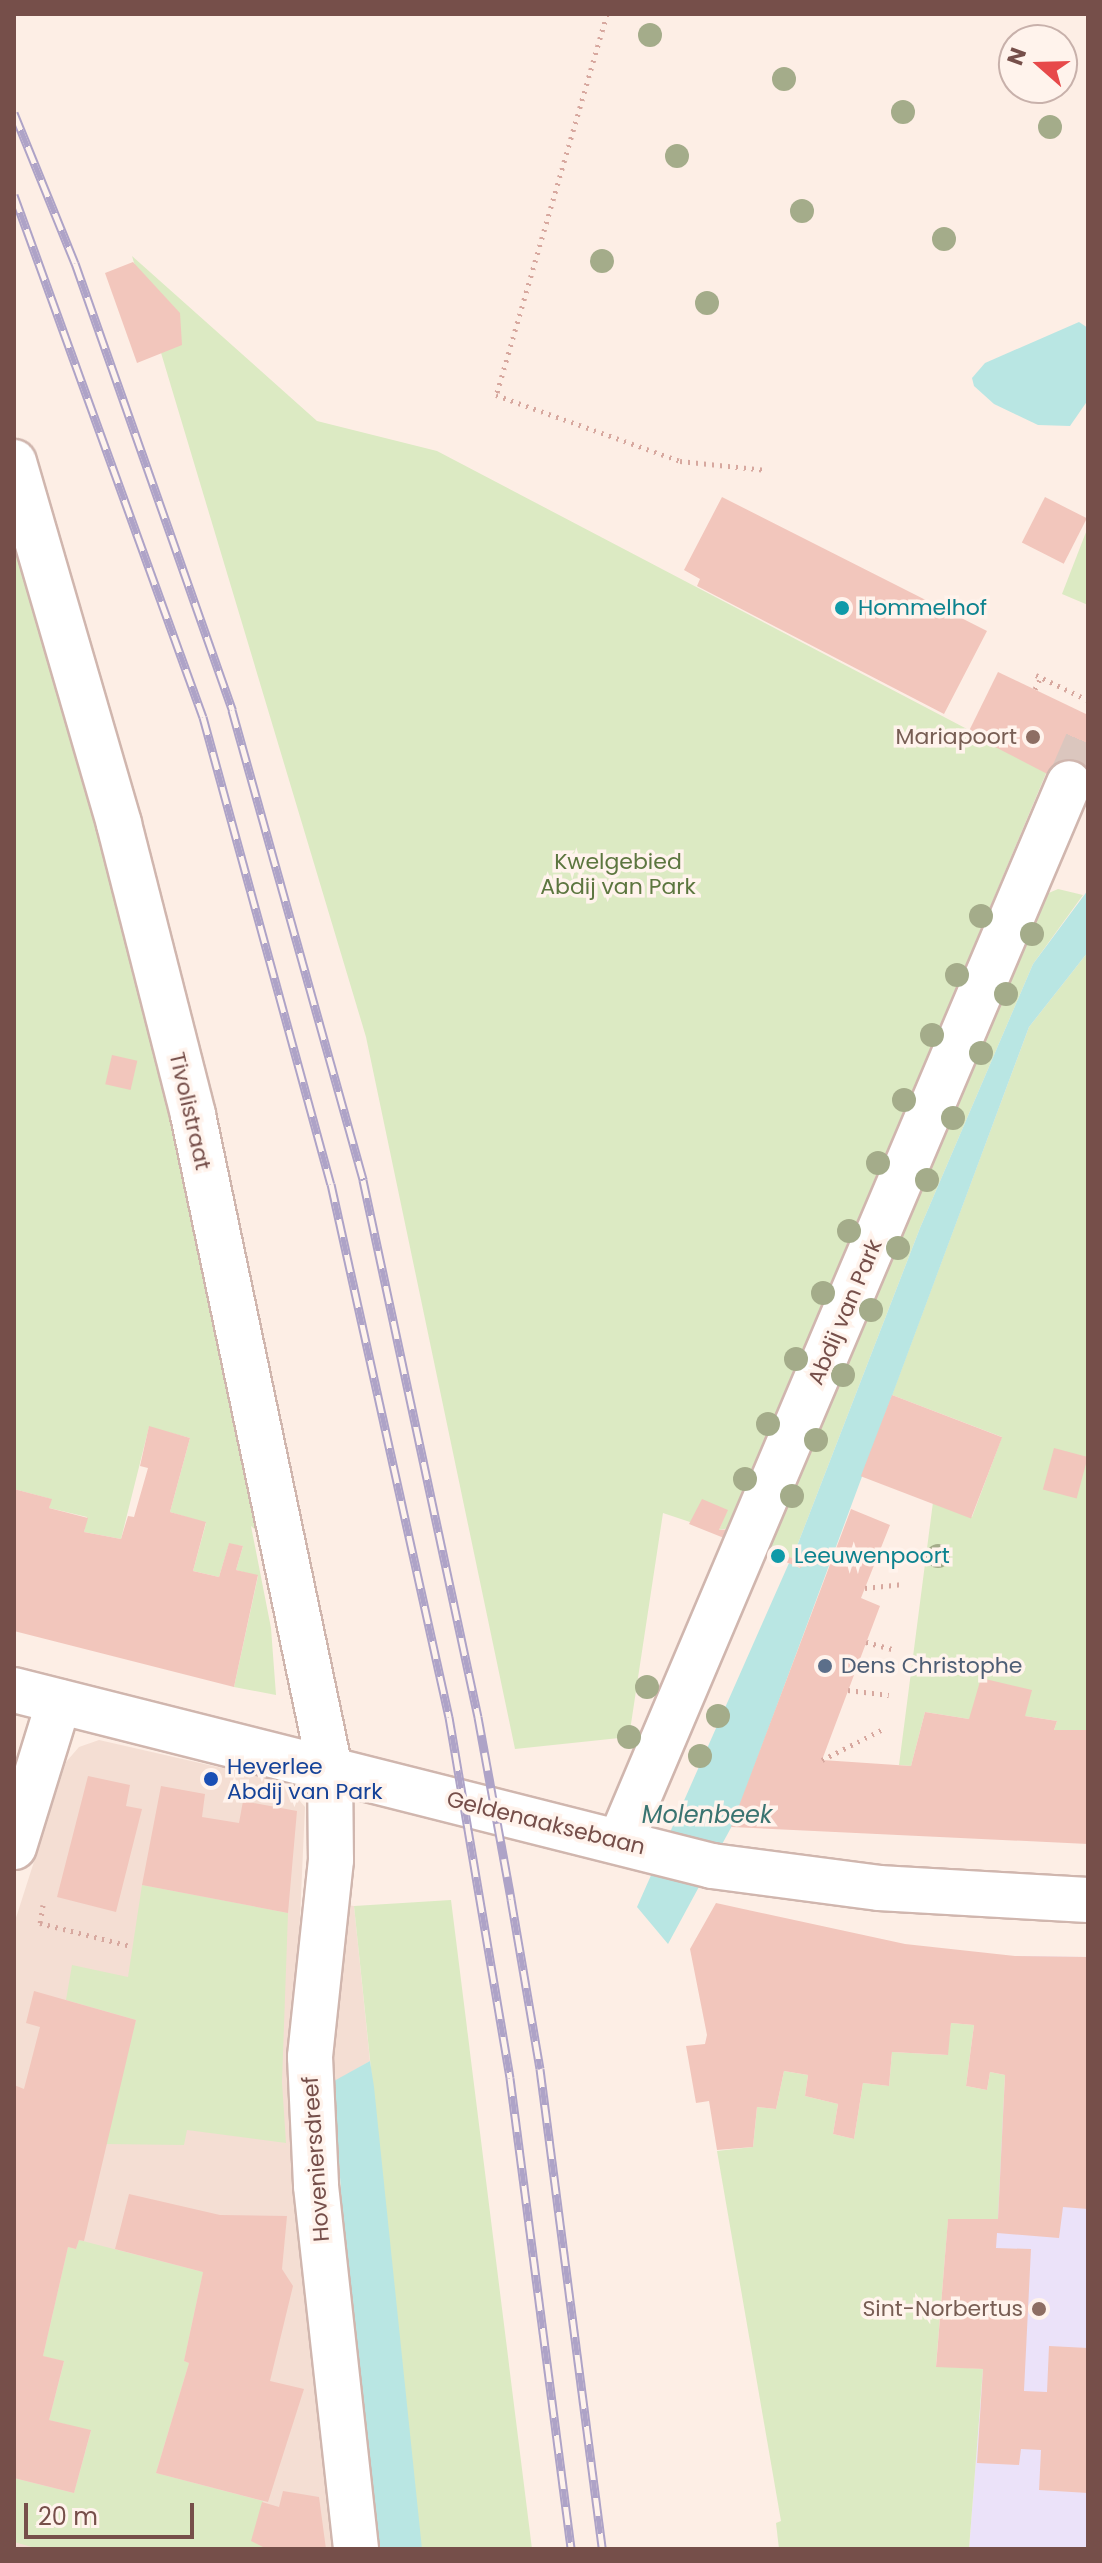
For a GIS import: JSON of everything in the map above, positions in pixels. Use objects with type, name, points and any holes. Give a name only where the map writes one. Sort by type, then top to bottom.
[{"type":"street","name":"Tivolistraat","points":[[14,462],[119,824],[193,1115],[330,1769]]},
{"type":"street","name":"Abdij van Park","points":[[640,1846],[1069,783]]},
{"type":"street","name":"Geldenaaksebaan","points":[[14,1690],[712,1866],[879,1888],[1088,1900]]},
{"type":"street","points":[[14,1847],[59,1702]]},
{"type":"street","name":"Hoveniersdreef","points":[[330,1769],[331,1860],[310,2057],[316,2186],[356,2549]]},
{"type":"path","points":[[607,14],[496,395],[680,461],[767,470]]},
{"type":"path","points":[[1035,689],[1038,676],[1088,700]]},
{"type":"path","points":[[865,1588],[901,1584]]},
{"type":"path","points":[[866,1642],[893,1649]]},
{"type":"path","points":[[848,1690],[889,1695]]},
{"type":"path","points":[[822,1760],[885,1728]]},
{"type":"path","points":[[43,1905],[40,1923],[131,1946]]},
{"type":"shaded area","points":[[99,1740],[284,1782],[305,1807],[295,2029],[339,2549],[14,2549],[14,1924],[66,1762],[79,1747]]},
{"type":"shaded area","points":[[347,1905],[354,1906],[370,2061],[334,2082],[346,2272],[325,2081]]},
{"type":"shaded area","name":"Sint-Norbertus","points":[[1015,1956],[1088,1957],[1088,2549],[969,2549]]},
{"type":"green space","name":"Kwelgebied Abdij van Park","points":[[132,256],[317,421],[437,451],[1047,771],[730,1528],[719,1530],[727,1510],[690,1522],[663,1513],[629,1737],[515,1749],[366,1037]]},
{"type":"green space","points":[[1088,527],[1088,605],[1062,594]]},
{"type":"green space","points":[[14,543],[166,1073],[263,1537],[251,1526],[271,1628],[276,1695],[234,1687],[258,1576],[236,1570],[243,1546],[229,1544],[219,1577],[193,1571],[206,1523],[170,1512],[190,1438],[149,1427],[121,1539],[84,1532],[87,1517],[49,1508],[51,1499],[14,1489]]},
{"type":"green space","points":[[1058,889],[1083,895],[1033,964],[920,1228],[792,1559],[769,1550],[1044,895]]},
{"type":"green space","points":[[1088,952],[1088,1730],[1054,1730],[1057,1721],[1025,1716],[969,1719],[925,1712],[911,1766],[899,1765],[933,1502],[972,1517],[1002,1437],[892,1395],[1029,1027]]},
{"type":"green space","points":[[142,1885],[288,1913],[282,2082],[286,2143],[187,2130],[184,2145],[103,2144],[136,2020],[66,2000],[72,1965],[128,1977]]},
{"type":"green space","points":[[451,1900],[532,2549],[421,2549],[354,1906]]},
{"type":"green space","points":[[951,2023],[974,2025],[966,2086],[987,2090],[990,2072],[1005,2075],[998,2219],[948,2220],[936,2366],[983,2369],[969,2549],[779,2549],[776,2523],[781,2521],[717,2151],[753,2147],[757,2107],[776,2109],[784,2071],[808,2075],[805,2096],[838,2104],[833,2134],[854,2139],[863,2083],[889,2086],[892,2052],[947,2055]]},
{"type":"green space","points":[[79,2240],[203,2272],[184,2361],[189,2363],[156,2473],[263,2501],[254,2533],[267,2549],[39,2549],[14,2542],[14,2478],[74,2493],[91,2431],[49,2420],[64,2362],[43,2356],[68,2247],[76,2249]]},
{"type":"water","points":[[1079,322],[1088,328],[1088,400],[1070,426],[1038,425],[994,404],[974,386],[972,378],[985,363]]},
{"type":"water","name":"Molenbeek","points":[[1088,890],[1088,952],[1029,1027],[733,1824],[668,1944],[637,1907],[789,1563],[800,1568],[802,1562],[792,1559],[920,1228],[1033,964]]},
{"type":"water","points":[[370,2061],[422,2549],[376,2549],[346,2272],[334,2081]]},
{"type":"building","points":[[133,262],[180,313],[182,345],[137,363],[105,273]]},
{"type":"building","name":"Hommelhof","points":[[722,497],[987,631],[944,714],[697,586],[700,579],[684,570]]},
{"type":"building","points":[[1045,497],[1087,518],[1064,564],[1022,542]]},
{"type":"building","name":"Mariapoort","points":[[998,672],[1088,715],[1088,795],[968,733]]},
{"type":"building","points":[[112,1055],[137,1061],[131,1090],[105,1084]]},
{"type":"building","points":[[892,1395],[1002,1437],[971,1519],[861,1476]]},
{"type":"building","points":[[149,1426],[190,1438],[170,1512],[206,1522],[193,1571],[219,1577],[229,1543],[243,1546],[236,1570],[258,1575],[234,1687],[14,1631],[14,1489],[52,1499],[49,1508],[88,1518],[84,1532],[121,1539],[128,1516],[134,1517],[148,1468],[140,1466]]},
{"type":"building","points":[[1054,1448],[1088,1457],[1077,1499],[1043,1490]]},
{"type":"building","points":[[702,1499],[728,1510],[719,1530],[734,1529],[729,1540],[689,1524]]},
{"type":"building","points":[[851,1509],[890,1525],[861,1598],[880,1606],[822,1760],[911,1766],[925,1712],[969,1719],[981,1678],[1032,1690],[1025,1716],[1057,1721],[1054,1730],[1088,1730],[1088,1844],[731,1827]]},
{"type":"building","name":"Leeuwenpoort","points":[[766,1544],[769,1550],[803,1562],[801,1568],[761,1552]]},
{"type":"building","points":[[88,1776],[130,1785],[126,1806],[142,1809],[116,1912],[57,1897]]},
{"type":"building","points":[[161,1786],[205,1794],[202,1817],[239,1823],[243,1801],[297,1811],[288,1913],[142,1885]]},
{"type":"building","points":[[716,1903],[905,1944],[1015,1956],[1088,1957],[1088,2209],[1063,2207],[1059,2238],[997,2233],[996,2248],[1031,2249],[1024,2391],[1047,2392],[1049,2346],[1088,2348],[1088,2493],[1039,2490],[1041,2450],[1021,2449],[1019,2465],[977,2463],[983,2369],[936,2367],[948,2219],[998,2219],[1005,2075],[990,2072],[987,2090],[966,2086],[974,2025],[951,2023],[948,2055],[892,2052],[889,2086],[863,2083],[854,2139],[833,2134],[838,2104],[805,2096],[808,2075],[784,2071],[776,2109],[757,2107],[753,2147],[717,2150],[709,2101],[696,2103],[686,2046],[705,2044],[707,2035],[690,1949]]},
{"type":"building","points":[[34,1991],[136,2020],[84,2241],[79,2240],[76,2249],[68,2247],[43,2356],[64,2361],[49,2420],[91,2430],[74,2493],[14,2478],[14,2085],[24,2089],[40,2027],[26,2023]]},
{"type":"building","points":[[129,2194],[220,2215],[287,2216],[282,2269],[293,2286],[270,2381],[304,2389],[268,2502],[156,2473],[189,2363],[184,2361],[203,2272],[115,2249]]},
{"type":"building","points":[[283,2491],[319,2497],[326,2549],[267,2549],[251,2541],[262,2502],[279,2507]]},
{"type":"tunnel","points":[[1069,783],[1088,739]]},
{"type":"railway","points":[[14,113],[75,263],[232,710],[363,1180],[478,1717],[511,1899],[540,2069],[602,2549]]},
{"type":"railway","points":[[14,195],[203,717],[331,1184],[449,1717],[510,2078],[571,2549]]},
{"type":"place","name":"Hommelhof","points":[[842,608]]},
{"type":"place","name":"Mariapoort","points":[[1033,737]]},
{"type":"place","name":"Leeuwenpoort","points":[[778,1556]]},
{"type":"place","name":"Dens Christophe","points":[[825,1666]]},
{"type":"place","name":"Heverlee Abdij van Park","points":[[211,1779]]},
{"type":"place","name":"Sint-Norbertus","points":[[1039,2309]]}]
